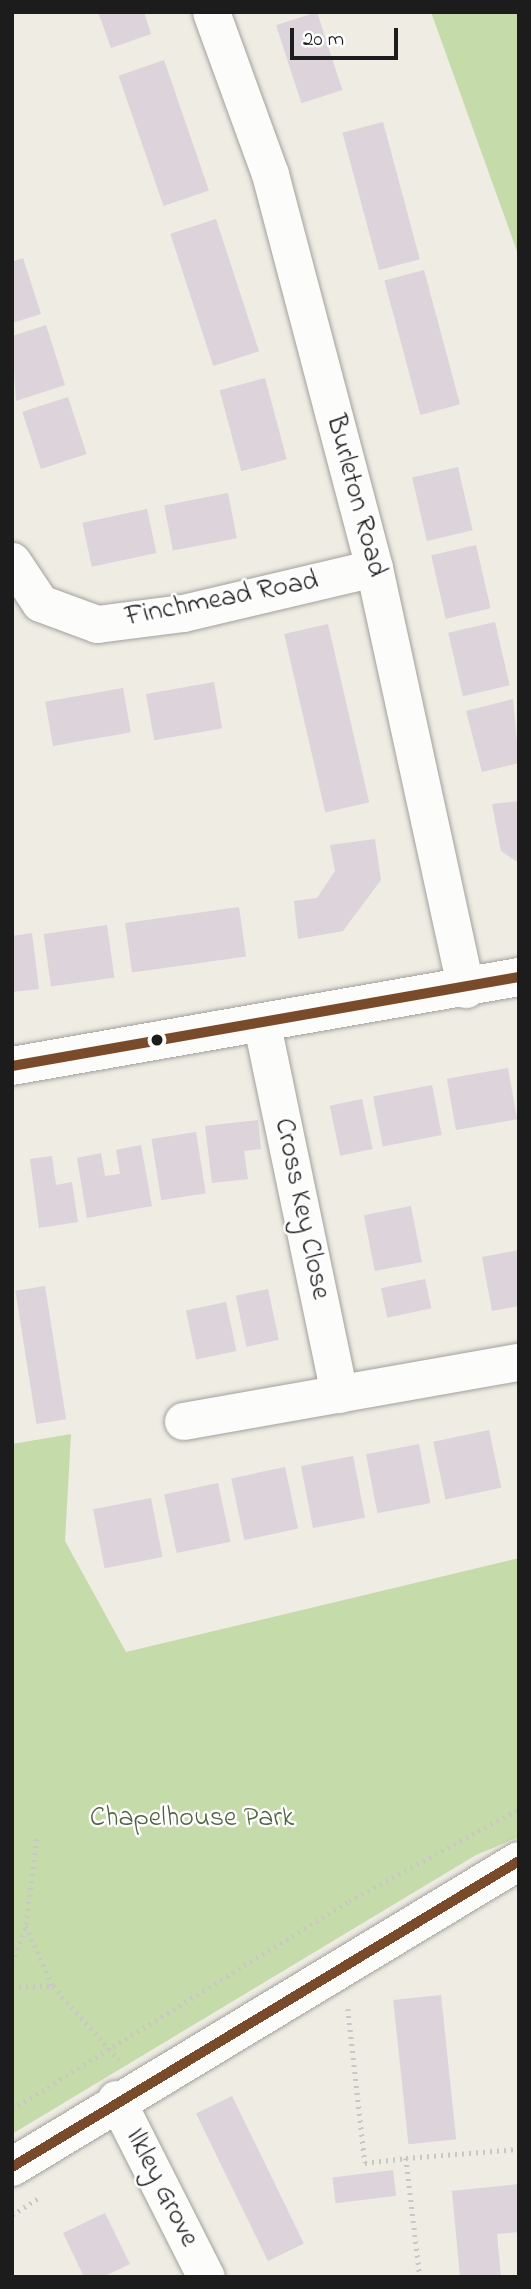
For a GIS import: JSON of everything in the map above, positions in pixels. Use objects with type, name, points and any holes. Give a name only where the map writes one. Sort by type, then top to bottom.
[{"type":"street","name":"Burleton Road","points":[[211,12],[270,174],[374,568],[466,989]]},
{"type":"street","name":"Finchmead Road","points":[[12,561],[40,603],[97,624],[183,613],[374,568]]},
{"type":"street","points":[[12,1066],[262,1025],[519,977]]},
{"type":"street","name":"Cross Key Close","points":[[262,1025],[339,1394]]},
{"type":"street","points":[[183,1421],[519,1362]]},
{"type":"street","points":[[12,2167],[128,2092],[519,1861]]},
{"type":"street","name":"Ilkley Grove","points":[[128,2092],[206,2277]]},
{"type":"path","points":[[12,2109],[349,1901],[519,1810]]},
{"type":"path","points":[[12,1962],[26,1926],[37,1839]]},
{"type":"path","points":[[26,1926],[53,1986],[109,2049],[128,2092]]},
{"type":"path","points":[[335,1968],[354,2026],[365,2163],[519,2149]]},
{"type":"path","points":[[12,1987],[53,1986]]},
{"type":"path","points":[[406,2158],[420,2277]]},
{"type":"green space","points":[[431,12],[519,12],[519,258],[518,254]]},
{"type":"green space","name":"Chapelhouse Park","points":[[71,1434],[65,1541],[126,1652],[519,1558],[519,1837],[476,1855],[12,2134],[12,1444]]},
{"type":"building","points":[[98,12],[144,12],[151,34],[111,48]]},
{"type":"building","points":[[317,12],[342,90],[301,103],[276,25]]},
{"type":"building","points":[[164,60],[209,190],[164,206],[119,76]]},
{"type":"building","points":[[383,122],[420,259],[379,270],[342,133]]},
{"type":"building","points":[[216,219],[259,351],[213,366],[170,234]]},
{"type":"building","points":[[23,258],[41,314],[12,323],[12,262]]},
{"type":"building","points":[[424,270],[460,404],[420,415],[384,281]]},
{"type":"building","points":[[46,325],[65,385],[16,401],[12,336]]},
{"type":"building","points":[[265,378],[287,459],[241,471],[220,390]]},
{"type":"building","points":[[68,397],[87,454],[41,469],[22,412]]},
{"type":"building","points":[[458,467],[473,530],[427,541],[412,478]]},
{"type":"building","points":[[228,493],[237,538],[173,551],[164,505]]},
{"type":"building","points":[[147,509],[156,553],[92,567],[82,523]]},
{"type":"building","points":[[476,545],[491,608],[446,619],[431,555]]},
{"type":"building","points":[[495,622],[510,685],[463,696],[448,633]]},
{"type":"building","points":[[328,624],[369,802],[325,812],[284,634]]},
{"type":"building","points":[[214,682],[222,728],[154,740],[146,694]]},
{"type":"building","points":[[123,688],[131,732],[53,746],[45,702]]},
{"type":"building","points":[[513,699],[519,763],[482,772],[466,711]]},
{"type":"building","points":[[519,801],[519,863],[501,851],[492,804]]},
{"type":"building","points":[[375,839],[381,880],[343,931],[298,939],[294,901],[317,898],[335,871],[330,845]]},
{"type":"building","points":[[239,907],[246,957],[132,973],[125,923]]},
{"type":"building","points":[[107,925],[114,977],[51,986],[44,934]]},
{"type":"building","points":[[32,933],[39,989],[12,992],[12,936]]},
{"type":"building","points":[[508,1068],[517,1119],[456,1130],[447,1079]]},
{"type":"building","points":[[432,1085],[442,1135],[383,1147],[373,1096]]},
{"type":"building","points":[[362,1099],[373,1149],[340,1156],[330,1106]]},
{"type":"building","points":[[258,1120],[261,1149],[244,1151],[248,1179],[212,1183],[205,1126]]},
{"type":"building","points":[[196,1132],[206,1193],[161,1200],[152,1139]]},
{"type":"building","points":[[141,1145],[152,1206],[87,1218],[77,1158],[101,1153],[105,1176],[120,1174],[116,1150]]},
{"type":"building","points":[[52,1156],[56,1185],[72,1182],[78,1222],[39,1228],[30,1159]]},
{"type":"building","points":[[411,1206],[422,1262],[375,1271],[364,1215]]},
{"type":"building","points":[[519,1250],[519,1306],[492,1311],[482,1257]]},
{"type":"building","points":[[425,1279],[431,1308],[387,1318],[381,1288]]},
{"type":"building","points":[[45,1286],[66,1419],[36,1424],[15,1291]]},
{"type":"building","points":[[268,1289],[279,1340],[247,1347],[236,1296]]},
{"type":"building","points":[[226,1302],[236,1351],[196,1359],[186,1311]]},
{"type":"building","points":[[489,1430],[501,1488],[446,1500],[433,1442]]},
{"type":"building","points":[[419,1444],[430,1503],[377,1513],[366,1454]]},
{"type":"building","points":[[353,1456],[365,1518],[313,1528],[301,1466]]},
{"type":"building","points":[[285,1467],[298,1529],[244,1540],[231,1478]]},
{"type":"building","points":[[218,1483],[230,1542],[177,1553],[164,1494]]},
{"type":"building","points":[[151,1498],[162,1557],[105,1568],[93,1509]]},
{"type":"building","points":[[441,1995],[456,2139],[408,2144],[393,2000]]},
{"type":"building","points":[[232,2096],[304,2243],[268,2261],[196,2114]]},
{"type":"building","points":[[393,2170],[396,2196],[336,2203],[332,2177]]},
{"type":"building","points":[[519,2184],[519,2232],[497,2234],[501,2277],[460,2277],[452,2191]]},
{"type":"building","points":[[105,2213],[130,2264],[103,2277],[84,2277],[63,2233]]},
{"type":"transit line","points":[[12,1066],[519,977]]},
{"type":"transit line","points":[[12,2167],[519,1861]]}]
